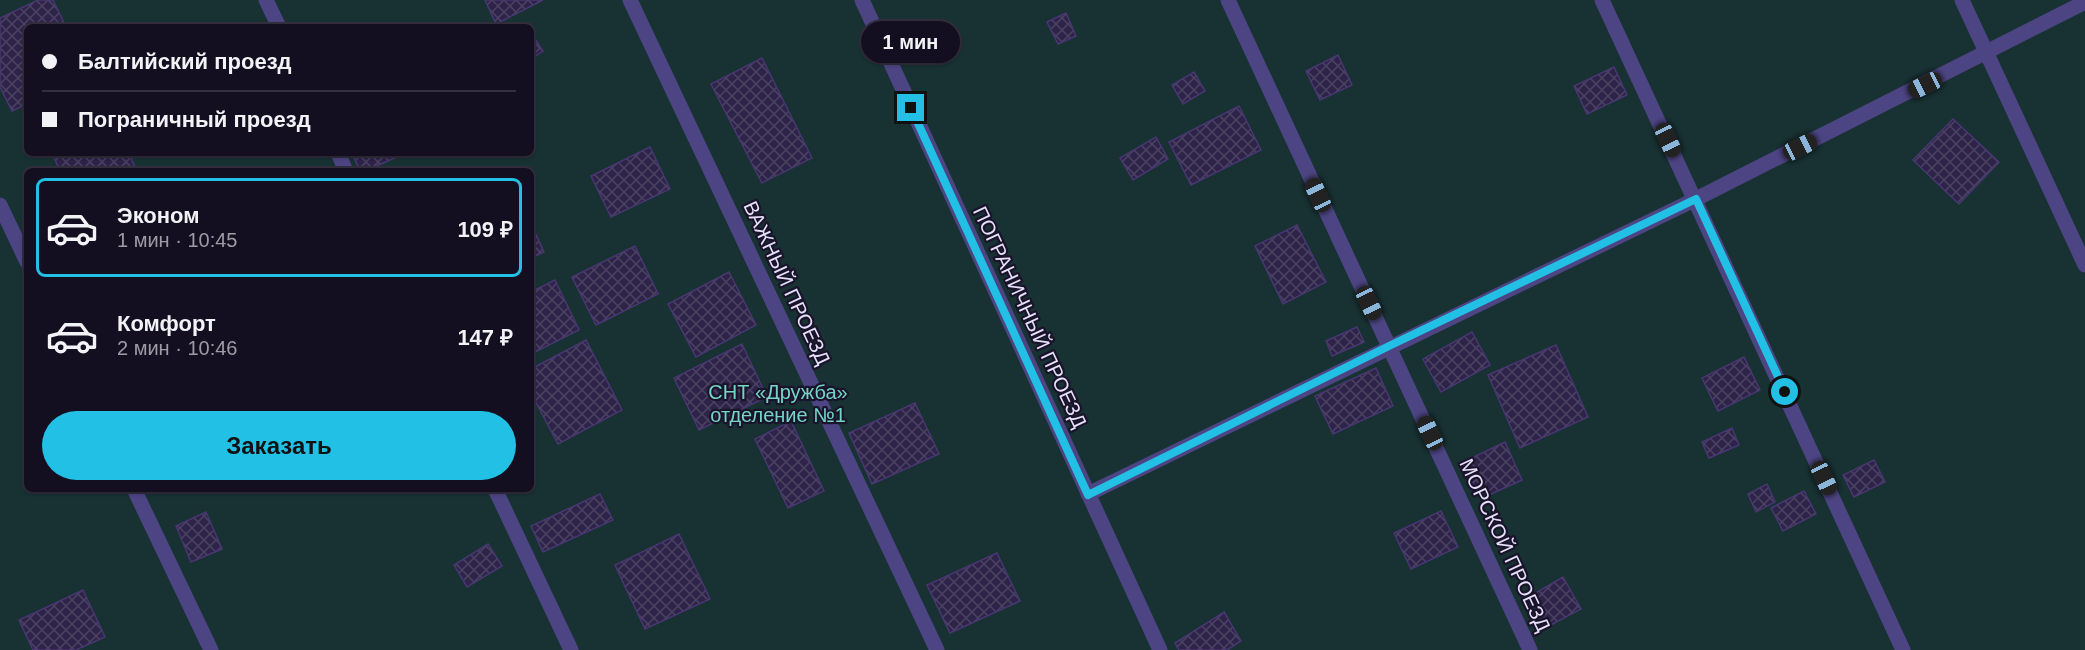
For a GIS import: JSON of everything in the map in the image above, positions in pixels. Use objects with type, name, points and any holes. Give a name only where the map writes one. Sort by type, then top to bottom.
[{"type":"lane","points":[[266,0],[278,24]]},
{"type":"lane","name":"ВАЖНЫЙ ПРОЕЗД","points":[[630,0],[937,650]]},
{"type":"lane","name":"ПОГРАНИЧНЫЙ ПРОЕЗД","points":[[862,0],[1160,650]]},
{"type":"lane","name":"МОРСКОЙ ПРОЕЗД","points":[[1228,0],[1530,650]]},
{"type":"lane","points":[[1602,0],[1903,650]]},
{"type":"lane","points":[[1962,0],[2085,265]]},
{"type":"lane","points":[[1088,495],[1389,346],[1696,199],[1988,54],[2085,2]]},
{"type":"lane","points":[[0,205],[24,256]]},
{"type":"lane","points":[[135,492],[210,650]]},
{"type":"lane","points":[[496,492],[571,650]]},
{"type":"green space","name":"СНТ «Дружба» отделение №1","points":[[0,0],[2085,0],[2085,650],[0,650]]},
{"type":"building","points":[[38,0],[53,0],[65,24],[24,24],[24,105],[12,111],[0,87],[0,18]]},
{"type":"building","points":[[485,0],[543,0],[496,24]]},
{"type":"building","points":[[1066,13],[1076,36],[1058,44],[1047,22]]},
{"type":"building","points":[[534,38],[543,51],[534,57]]},
{"type":"building","points":[[1338,55],[1352,85],[1320,100],[1306,71]]},
{"type":"building","points":[[762,58],[812,158],[762,183],[711,84]]},
{"type":"building","points":[[1614,67],[1627,95],[1587,114],[1574,86]]},
{"type":"building","points":[[1194,72],[1205,91],[1183,104],[1172,85]]},
{"type":"building","points":[[1239,106],[1261,150],[1191,185],[1169,142]]},
{"type":"building","points":[[1953,119],[1999,162],[1959,204],[1913,160]]},
{"type":"building","points":[[1156,137],[1168,159],[1133,180],[1120,158]]},
{"type":"building","points":[[650,147],[670,189],[611,217],[591,176]]},
{"type":"building","points":[[53,156],[130,156],[135,167],[133,168],[59,168]]},
{"type":"building","points":[[353,156],[399,156],[372,168],[359,168]]},
{"type":"building","points":[[1297,225],[1326,282],[1283,304],[1255,246]]},
{"type":"building","points":[[534,230],[544,252],[534,257]]},
{"type":"building","points":[[635,246],[658,294],[596,325],[572,277]]},
{"type":"building","points":[[729,272],[756,325],[696,357],[668,304]]},
{"type":"building","points":[[555,280],[579,330],[534,352],[534,290]]},
{"type":"building","points":[[1357,327],[1364,342],[1332,356],[1326,341]]},
{"type":"building","points":[[1472,332],[1490,365],[1441,392],[1423,359]]},
{"type":"building","points":[[586,340],[622,410],[558,444],[534,399],[534,367]]},
{"type":"building","points":[[742,344],[767,397],[699,430],[674,378]]},
{"type":"building","points":[[1556,345],[1588,417],[1520,448],[1488,375]]},
{"type":"building","points":[[1744,357],[1760,390],[1718,411],[1702,378]]},
{"type":"building","points":[[1376,368],[1393,406],[1333,434],[1315,396]]},
{"type":"building","points":[[915,403],[939,454],[872,484],[849,433]]},
{"type":"building","points":[[791,421],[824,491],[788,508],[755,439]]},
{"type":"building","points":[[1732,428],[1739,445],[1709,458],[1702,442]]},
{"type":"building","points":[[1505,442],[1522,480],[1480,499],[1463,462]]},
{"type":"building","points":[[1874,460],[1885,482],[1854,497],[1843,475]]},
{"type":"building","points":[[1767,484],[1775,502],[1756,512],[1748,494]]},
{"type":"building","points":[[1804,491],[1816,514],[1783,531],[1771,508]]},
{"type":"building","points":[[600,494],[613,520],[543,552],[531,526]]},
{"type":"building","points":[[1441,511],[1458,547],[1411,569],[1394,533]]},
{"type":"building","points":[[206,512],[222,549],[191,562],[176,526]]},
{"type":"building","points":[[679,534],[710,599],[645,629],[615,565]]},
{"type":"building","points":[[488,544],[502,566],[467,587],[454,565]]},
{"type":"building","points":[[997,553],[1020,601],[950,633],[927,585]]},
{"type":"building","points":[[1563,577],[1581,609],[1549,626],[1532,595]]},
{"type":"building","points":[[83,590],[105,637],[76,650],[33,650],[19,620]]},
{"type":"building","points":[[1224,612],[1241,641],[1227,650],[1179,650],[1175,643]]},
{"type":"route","points":[[911,108],[1088,495],[1389,346],[1696,199],[1785,392]]}]
